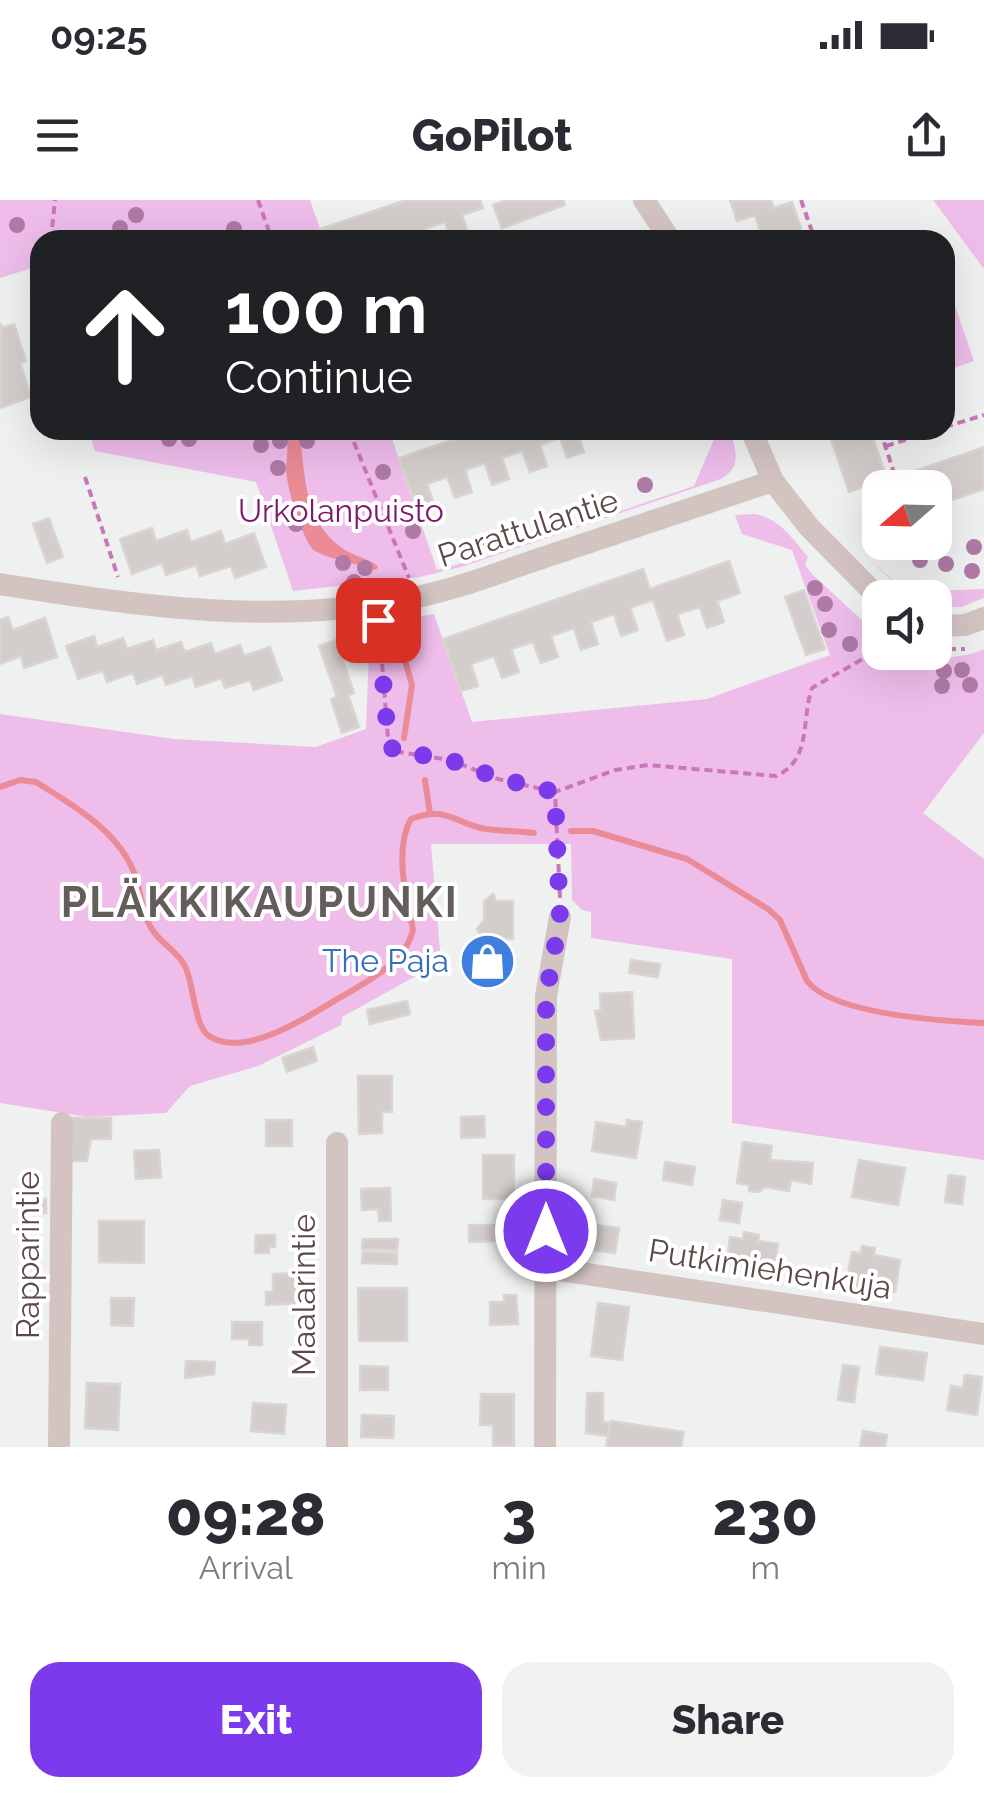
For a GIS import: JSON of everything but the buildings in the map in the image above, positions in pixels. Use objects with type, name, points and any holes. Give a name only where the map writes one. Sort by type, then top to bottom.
[{"type":"street","points":[[644,200],[664,230]]},
{"type":"street","points":[[755,440],[772,481],[862,580]]},
{"type":"street","name":"Parattulantie","points":[[0,584],[200,612],[305,612],[418,597],[772,481]]},
{"type":"street","points":[[952,625],[984,618]]},
{"type":"street","points":[[545,1447],[546,996],[560,918]]},
{"type":"street","name":"Rapparintie","points":[[60,1447],[62,1124]]},
{"type":"street","name":"Maalarintie","points":[[337,1143],[337,1447]]},
{"type":"street","name":"Putkimiehenkuja","points":[[547,1268],[984,1334]]},
{"type":"path","points":[[52,230],[55,200]]},
{"type":"path","points":[[258,200],[268,230]]},
{"type":"path","points":[[801,200],[812,230]]},
{"type":"path","points":[[955,424],[984,415]]},
{"type":"path","points":[[353,440],[418,597]]},
{"type":"path","points":[[884,440],[893,470]]},
{"type":"path","points":[[886,446],[905,440]]},
{"type":"path","points":[[85,478],[120,585]]},
{"type":"path","points":[[378,620],[388,738],[393,750],[450,760],[498,778],[555,792],[615,770],[648,765],[762,777],[788,770],[801,752],[812,688],[862,659]]},
{"type":"path","points":[[555,792],[560,918]]},
{"type":"green space","points":[[0,200],[310,200],[320,230],[30,230],[30,269],[0,278]]},
{"type":"green space","points":[[933,200],[984,200],[984,269]]},
{"type":"green space","points":[[955,306],[974,361],[955,368]]},
{"type":"green space","name":"Urkolanpuisto","points":[[91,440],[392,440],[437,570],[694,486],[714,440],[733,440],[736,458],[732,469],[721,479],[461,567],[420,577],[293,591],[256,482],[95,451]]},
{"type":"green space","points":[[755,514],[779,525],[808,557],[805,565],[812,574],[862,620],[862,670],[952,670],[952,656],[984,649],[984,733],[923,813],[984,859],[984,1160],[732,1123],[732,959],[591,938],[591,912],[582,910],[572,900],[571,844],[431,844],[441,962],[342,1017],[341,1025],[258,1066],[190,1086],[166,1113],[88,1117],[0,1103],[0,714],[174,739],[316,747],[366,729],[370,626],[434,614],[472,722],[707,699],[830,655],[792,550],[742,534],[735,515]]},
{"type":"green space","points":[[984,589],[984,598],[952,607],[952,590]]},
{"type":"shaded area","points":[[286,440],[300,440],[308,495],[319,524],[342,548],[378,566],[376,570],[327,556],[310,546],[289,487]]},
{"type":"waterway","points":[[396,628],[412,685],[404,738]]},
{"type":"waterway","points":[[0,787],[20,780],[36,782],[94,821],[118,845],[135,875],[150,925],[185,966],[204,1031],[222,1042],[238,1043],[271,1035],[366,982],[401,953],[413,929],[402,858],[411,819],[443,815],[486,829],[534,833]]},
{"type":"waterway","points":[[425,780],[430,814]]},
{"type":"waterway","points":[[571,831],[593,831],[687,859],[768,909],[780,920],[807,981],[840,1002],[890,1014],[984,1023]]},
{"type":"place","name":"The Paja","points":[[488,961]]},
{"type":"district","name":"PLÄKKIKAUPUNKI","points":[[260,902]]},
{"type":"route","points":[[378,620],[388,738],[393,750],[450,760],[498,778],[555,792],[560,918],[546,996],[546,1231]]}]
